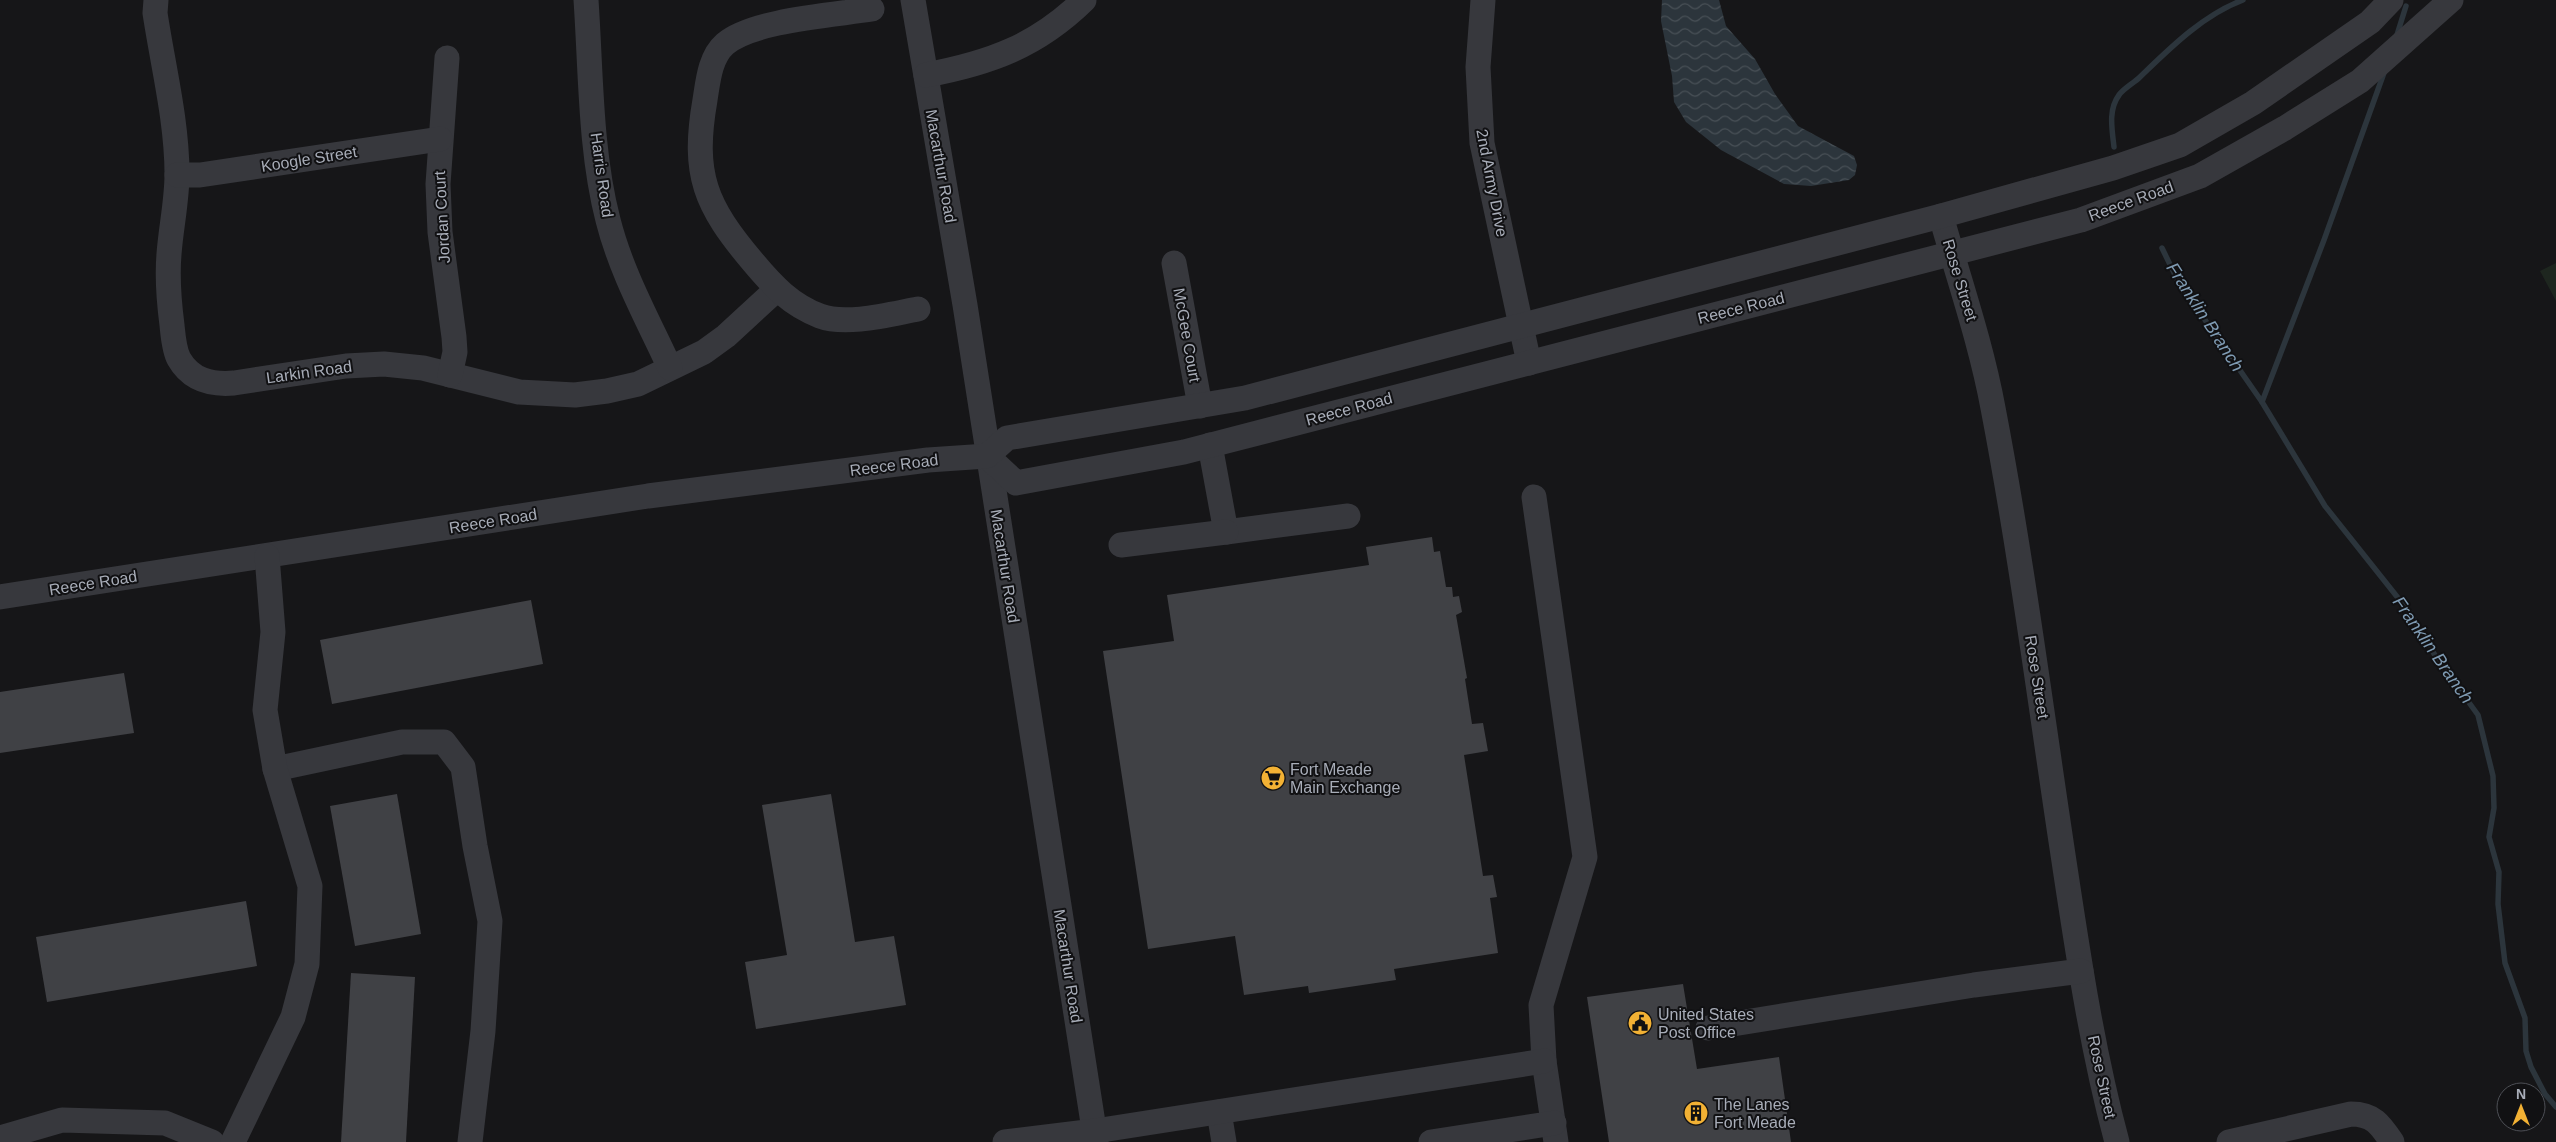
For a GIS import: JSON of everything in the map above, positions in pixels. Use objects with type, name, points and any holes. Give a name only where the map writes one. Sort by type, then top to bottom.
[{"type":"street","name":"Larkin Road","points":[[156,0],[155,13],[175,147],[177,175],[168,254],[168,292],[178,357],[188,371],[201,380],[216,384],[346,366],[384,364],[423,368],[519,392],[575,395],[607,391],[638,384],[704,352],[726,336],[776,290]]},
{"type":"street","name":"Harris Road","points":[[586,0],[600,174],[608,221],[623,266],[670,368]]},
{"type":"street","name":"Macarthur Road","points":[[913,0],[1096,1137]]},
{"type":"street","points":[[926,75],[960,69],[998,58],[1032,41],[1070,14],[1084,0]]},
{"type":"street","name":"2nd Army Drive","points":[[1483,0],[1478,67],[1482,143],[1529,363]]},
{"type":"street","points":[[987,456],[1007,438],[1245,398],[1940,216],[2075,179],[2180,145],[2253,103],[2370,22],[2391,0]]},
{"type":"street","name":"Reece Road","points":[[0,597],[648,496],[928,460],[987,456],[1016,484],[1210,445],[2081,220],[2200,176],[2285,128],[2360,81],[2450,0]]},
{"type":"street","points":[[872,9],[763,27],[742,34],[724,44],[715,58],[709,74],[699,136],[704,180],[711,203],[722,224],[776,290],[798,306],[822,317],[844,320],[918,309]]},
{"type":"street","name":"Jordan Court","points":[[447,58],[438,184],[440,232],[455,352],[450,375]]},
{"type":"street","name":"Koogle Street","points":[[177,175],[200,175],[440,139]]},
{"type":"street","name":"Rose Street","points":[[1940,216],[1981,350],[1995,416],[2081,971],[2105,1099],[2117,1142]]},
{"type":"street","name":"McGee Court","points":[[1174,263],[1200,406]]},
{"type":"street","points":[[1210,445],[1226,532]]},
{"type":"street","points":[[1432,1142],[1555,1133],[1544,1061],[1540,1006],[1586,857],[1534,497]]},
{"type":"street","points":[[1122,545],[1348,516]]},
{"type":"street","points":[[233,1142],[293,1017],[307,964],[310,886],[275,769],[265,710],[273,632],[267,556]]},
{"type":"street","points":[[275,769],[402,742],[444,742],[464,767],[475,846],[490,922],[483,1032],[470,1142]]},
{"type":"street","points":[[1708,1028],[1974,985],[2081,971]]},
{"type":"street","points":[[1005,1142],[1096,1137],[1219,1112],[1544,1061]]},
{"type":"street","points":[[1219,1112],[1224,1142]]},
{"type":"street","points":[[2229,1142],[2351,1114],[2360,1114],[2371,1116],[2380,1123],[2392,1142]]},
{"type":"street","points":[[0,1138],[62,1120],[165,1124],[212,1142]]},
{"type":"shaded area","points":[[2556,263],[2556,301],[2540,271]]},
{"type":"water","points":[[1662,0],[1719,0],[1726,26],[1755,59],[1775,94],[1798,126],[1854,156],[1857,165],[1855,175],[1849,180],[1811,186],[1784,184],[1721,150],[1686,122],[1674,102],[1672,76],[1661,21]]},
{"type":"building","points":[[1432,537],[1434,552],[1440,551],[1446,587],[1452,587],[1453,597],[1459,596],[1462,612],[1456,615],[1467,678],[1465,679],[1472,724],[1483,723],[1488,751],[1464,755],[1483,876],[1493,875],[1497,897],[1490,898],[1498,953],[1394,969],[1396,980],[1309,993],[1308,986],[1244,995],[1235,936],[1148,949],[1103,651],[1174,641],[1167,595],[1369,565],[1366,547]]},
{"type":"building","points":[[531,600],[543,664],[332,704],[320,640]]},
{"type":"building","points":[[124,673],[134,733],[0,753],[0,692]]},
{"type":"building","points":[[397,794],[421,934],[355,946],[330,806]]},
{"type":"building","points":[[831,794],[855,942],[894,936],[906,1005],[756,1029],[745,962],[787,955],[762,805]]},
{"type":"building","points":[[246,901],[257,966],[47,1002],[36,937]]},
{"type":"building","points":[[351,973],[415,977],[406,1142],[341,1142]]},
{"type":"building","name":"The Lanes Fort Meade","points":[[1683,984],[1697,1069],[1779,1057],[1791,1142],[1609,1142],[1587,997]]},
{"type":"waterway","name":"Franklin Branch","points":[[2114,147],[2112,113],[2121,92],[2201,23],[2228,6],[2243,0]]},
{"type":"waterway","points":[[2396,38],[2406,6]]},
{"type":"waterway","points":[[2262,402],[2324,240],[2385,70]]},
{"type":"waterway","name":"Franklin Branch","points":[[2162,248],[2178,281],[2262,402],[2325,506],[2410,613],[2436,657],[2478,715],[2493,776],[2494,808],[2489,837],[2499,872],[2498,904],[2505,963],[2525,1018],[2526,1051],[2531,1067],[2545,1094],[2556,1107]]},
{"type":"place","name":"Fort Meade Main Exchange","points":[[1273,778]]},
{"type":"place","name":"United States Post Office","points":[[1640,1023]]},
{"type":"place","name":"The Lanes Fort Meade","points":[[1696,1113]]}]
